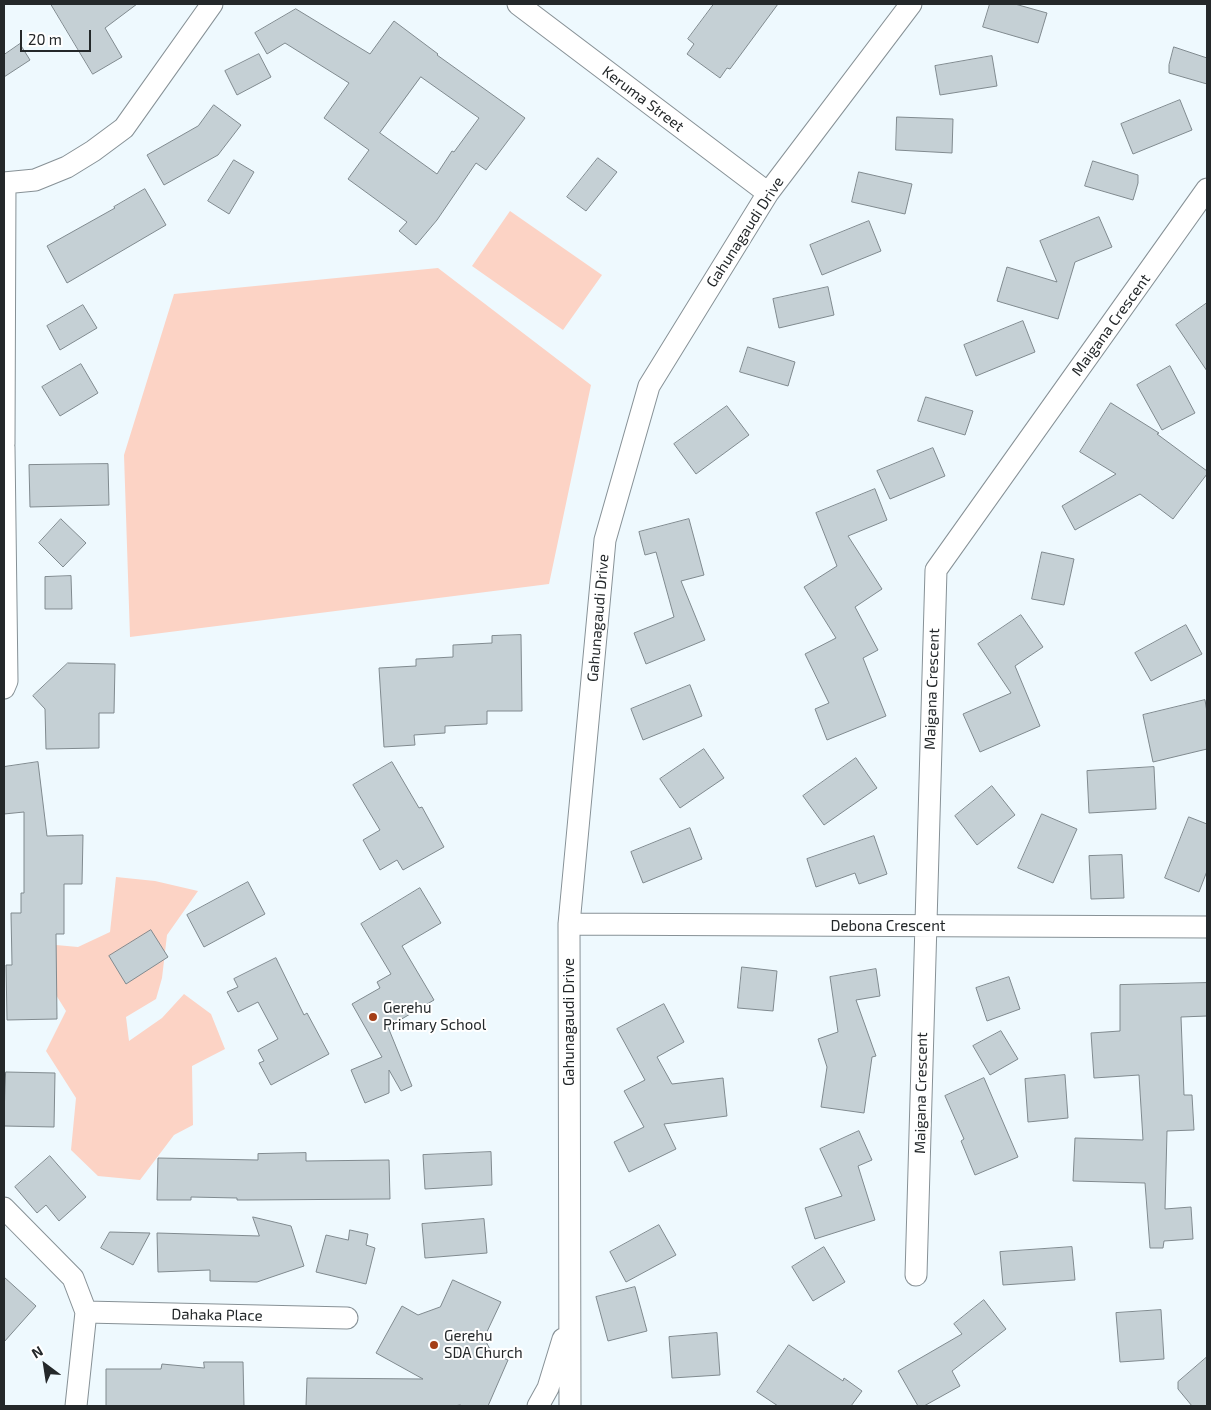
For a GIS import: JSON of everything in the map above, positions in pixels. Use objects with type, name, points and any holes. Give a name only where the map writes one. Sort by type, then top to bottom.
[{"type":"street","points":[[4,688],[7,681],[4,445],[5,183],[35,180],[67,167],[124,128],[212,4]]},
{"type":"street","name":"Keruma Street","points":[[518,4],[768,193]]},
{"type":"street","name":"Gahunagaudi Drive","points":[[570,1406],[569,924],[605,540],[649,386],[768,193],[911,4]]},
{"type":"street","name":"Maigana Crescent","points":[[916,1275],[936,570],[1207,189]]},
{"type":"street","name":"Debona Crescent","points":[[569,924],[1207,927]]},
{"type":"street","points":[[4,1208],[73,1278],[86,1312],[76,1406]]},
{"type":"street","name":"Dahaka Place","points":[[86,1312],[346,1318]]},
{"type":"street","points":[[538,1406],[548,1388],[569,1320]]},
{"type":"street","name":"Gahunagaudi Drive","points":[[548,1406],[569,1320]]},
{"type":"shaded area","points":[[510,211],[602,275],[563,330],[472,266]]},
{"type":"shaded area","points":[[438,268],[591,385],[549,584],[130,637],[124,455],[174,294]]},
{"type":"shaded area","points":[[116,877],[155,881],[198,891],[167,935],[162,978],[156,999],[126,1017],[129,1041],[162,1018],[184,994],[211,1014],[225,1049],[192,1066],[193,1125],[174,1135],[140,1180],[98,1176],[71,1150],[76,1098],[46,1051],[66,1011],[23,942],[78,947],[110,932]]},
{"type":"building","points":[[51,4],[137,4],[105,28],[122,57],[93,74]]},
{"type":"building","points":[[714,4],[778,4],[730,69],[727,68],[720,78],[687,54],[694,44],[688,39]]},
{"type":"building","points":[[990,4],[1015,4],[1047,13],[1038,43],[983,27]]},
{"type":"building","points":[[296,9],[370,54],[394,21],[437,55],[525,118],[486,170],[476,163],[437,220],[416,245],[399,231],[407,222],[348,179],[369,150],[324,118],[349,83],[285,43],[267,54],[255,33]],"holes":[[[421,77],[479,118],[454,152],[452,151],[437,174],[380,133]]]},
{"type":"building","points":[[20,44],[30,60],[4,77],[4,55]]},
{"type":"building","points":[[1174,47],[1207,58],[1207,84],[1169,73],[1169,65]]},
{"type":"building","points":[[259,54],[271,77],[237,95],[225,71]]},
{"type":"building","points":[[992,56],[997,86],[940,95],[935,66]]},
{"type":"building","points":[[1180,100],[1192,130],[1133,154],[1121,124]]},
{"type":"building","points":[[214,105],[241,125],[218,155],[164,185],[147,155],[198,126]]},
{"type":"building","points":[[897,117],[953,119],[952,153],[896,150]]},
{"type":"building","points":[[598,158],[617,172],[586,211],[567,197]]},
{"type":"building","points":[[234,160],[254,172],[229,214],[208,201]]},
{"type":"building","points":[[1093,161],[1138,175],[1138,183],[1133,200],[1085,186]]},
{"type":"building","points":[[859,172],[912,184],[905,214],[852,202]]},
{"type":"building","points":[[145,189],[166,225],[67,283],[47,246]]},
{"type":"building","points":[[1099,217],[1112,247],[1075,262],[1058,319],[997,301],[1007,267],[1057,282],[1040,241]]},
{"type":"building","points":[[869,221],[881,251],[822,275],[810,245]]},
{"type":"building","points":[[828,287],[834,315],[779,328],[773,299]]},
{"type":"building","points":[[1207,303],[1207,371],[1176,325]]},
{"type":"building","points":[[83,305],[97,328],[60,350],[47,326]]},
{"type":"building","points":[[1023,321],[1035,352],[976,376],[964,345]]},
{"type":"building","points":[[748,347],[795,362],[788,386],[740,372]]},
{"type":"building","points":[[81,364],[98,393],[60,416],[42,387]]},
{"type":"building","points":[[1170,366],[1195,413],[1162,430],[1137,385]]},
{"type":"building","points":[[926,397],[973,411],[965,435],[918,421]]},
{"type":"building","points":[[1111,403],[1159,433],[1157,434],[1207,471],[1207,474],[1173,519],[1140,494],[1075,530],[1062,506],[1116,474],[1080,452]]},
{"type":"building","points":[[727,406],[749,435],[696,474],[674,444]]},
{"type":"building","points":[[933,448],[945,476],[890,499],[877,471]]},
{"type":"building","points":[[108,464],[109,505],[30,507],[29,465]]},
{"type":"building","points":[[875,489],[887,520],[848,536],[882,589],[855,607],[878,650],[863,658],[886,716],[827,740],[815,709],[829,703],[805,654],[836,638],[804,587],[837,566],[816,513]]},
{"type":"building","points":[[61,519],[86,543],[63,567],[39,543]]},
{"type":"building","points":[[689,519],[704,575],[681,581],[705,640],[646,664],[634,633],[674,617],[656,552],[645,555],[639,532]]},
{"type":"building","points":[[1042,552],[1074,559],[1064,605],[1032,599]]},
{"type":"building","points":[[71,576],[72,609],[45,609],[45,577]]},
{"type":"building","points":[[1021,615],[1043,647],[1015,666],[1040,726],[980,752],[963,714],[1011,693],[978,644]]},
{"type":"building","points":[[1186,625],[1202,654],[1151,681],[1135,653]]},
{"type":"building","points":[[521,635],[522,711],[487,711],[487,724],[445,726],[445,733],[414,735],[415,745],[384,747],[379,668],[416,666],[416,659],[453,657],[453,645],[492,643],[492,636]]},
{"type":"building","points":[[68,663],[115,664],[114,713],[99,713],[99,748],[46,749],[45,709],[33,696]]},
{"type":"building","points":[[690,685],[702,716],[643,740],[631,709]]},
{"type":"building","points":[[1205,700],[1207,712],[1207,749],[1153,762],[1143,715]]},
{"type":"building","points":[[704,749],[724,778],[680,808],[660,779]]},
{"type":"building","points":[[856,758],[877,788],[824,825],[803,796]]},
{"type":"building","points":[[38,762],[47,836],[83,835],[82,884],[64,884],[64,934],[56,934],[57,1019],[7,1020],[6,965],[12,965],[11,913],[21,913],[21,893],[24,893],[24,812],[4,814],[4,767]]},
{"type":"building","points":[[392,762],[419,808],[422,807],[444,847],[403,870],[397,860],[380,870],[363,840],[380,830],[353,785]]},
{"type":"building","points":[[1154,767],[1156,809],[1089,813],[1087,771]]},
{"type":"building","points":[[992,786],[1015,815],[977,845],[955,816]]},
{"type":"building","points":[[1042,814],[1077,829],[1053,883],[1018,868]]},
{"type":"building","points":[[1189,817],[1207,824],[1207,871],[1199,892],[1165,878]]},
{"type":"building","points":[[690,828],[702,859],[643,883],[631,852]]},
{"type":"building","points":[[874,836],[887,874],[859,884],[855,873],[816,887],[807,859]]},
{"type":"building","points":[[1122,855],[1124,898],[1091,899],[1089,856]]},
{"type":"building","points":[[248,882],[265,914],[204,947],[187,915]]},
{"type":"building","points":[[420,888],[441,923],[402,946],[434,1000],[388,1027],[412,1086],[401,1091],[389,1070],[389,1093],[365,1103],[351,1070],[382,1057],[352,1004],[380,988],[377,982],[391,974],[361,924]]},
{"type":"building","points":[[151,930],[168,957],[126,984],[109,956]]},
{"type":"building","points":[[276,958],[304,1015],[307,1013],[329,1054],[271,1085],[259,1063],[264,1061],[258,1050],[278,1039],[258,1002],[238,1012],[227,992],[238,987],[234,979]]},
{"type":"building","points":[[742,967],[777,971],[773,1011],[738,1008]]},
{"type":"building","points":[[876,969],[880,996],[856,1000],[876,1056],[872,1057],[864,1113],[821,1107],[827,1067],[818,1039],[838,1032],[830,977]]},
{"type":"building","points":[[1009,977],[1020,1009],[987,1021],[976,988]]},
{"type":"building","points":[[1207,983],[1207,1016],[1181,1017],[1184,1095],[1192,1095],[1194,1130],[1167,1131],[1165,1209],[1191,1207],[1193,1239],[1164,1241],[1163,1248],[1150,1248],[1145,1183],[1073,1181],[1075,1138],[1143,1140],[1139,1075],[1094,1078],[1091,1033],[1120,1031],[1120,985]]},
{"type":"building","points":[[664,1004],[684,1042],[657,1057],[672,1084],[723,1078],[727,1116],[664,1124],[676,1149],[629,1172],[614,1142],[644,1127],[624,1091],[645,1080],[617,1029]]},
{"type":"building","points":[[1001,1031],[1018,1059],[990,1075],[973,1046]]},
{"type":"building","points":[[6,1072],[55,1073],[54,1127],[4,1126]]},
{"type":"building","points":[[1065,1075],[1068,1118],[1028,1122],[1025,1079]]},
{"type":"building","points":[[984,1078],[1018,1157],[975,1175],[961,1141],[964,1139],[945,1096]]},
{"type":"building","points":[[859,1131],[872,1160],[858,1166],[875,1220],[815,1239],[805,1208],[842,1196],[820,1149]]},
{"type":"building","points":[[491,1152],[492,1185],[425,1189],[423,1155]]},
{"type":"building","points":[[306,1153],[306,1161],[389,1160],[390,1199],[237,1200],[237,1198],[191,1197],[191,1200],[157,1200],[158,1158],[258,1160],[258,1154]]},
{"type":"building","points":[[50,1156],[86,1197],[59,1221],[46,1205],[37,1213],[15,1187]]},
{"type":"building","points":[[253,1217],[291,1226],[304,1266],[257,1282],[210,1281],[210,1270],[158,1272],[157,1233],[259,1236]]},
{"type":"building","points":[[484,1219],[487,1253],[425,1258],[422,1224]]},
{"type":"building","points":[[659,1225],[676,1255],[626,1282],[610,1252]]},
{"type":"building","points":[[350,1230],[368,1234],[366,1245],[375,1248],[366,1284],[316,1272],[326,1235],[348,1240]]},
{"type":"building","points":[[110,1232],[150,1233],[133,1265],[101,1248]]},
{"type":"building","points":[[824,1247],[845,1282],[813,1301],[792,1267]]},
{"type":"building","points":[[1072,1247],[1075,1280],[1003,1285],[1000,1252]]},
{"type":"building","points":[[4,1277],[36,1306],[4,1342]]},
{"type":"building","name":"Gerehu SDA Church","points":[[453,1280],[501,1302],[484,1338],[492,1353],[508,1360],[488,1406],[306,1406],[307,1378],[423,1379],[376,1353],[402,1306],[418,1315],[440,1307]]},
{"type":"building","points":[[635,1287],[647,1331],[608,1341],[596,1297]]},
{"type":"building","points":[[984,1300],[1006,1329],[952,1371],[960,1386],[924,1406],[918,1406],[898,1371],[962,1334],[954,1324]]},
{"type":"building","points":[[1161,1310],[1164,1359],[1120,1362],[1116,1313]]},
{"type":"building","points":[[717,1333],[720,1375],[672,1378],[669,1337]]},
{"type":"building","points":[[789,1345],[843,1381],[844,1378],[862,1391],[851,1406],[778,1406],[757,1392]]},
{"type":"building","points":[[1207,1357],[1207,1406],[1192,1406],[1178,1389],[1178,1382]]},
{"type":"building","points":[[204,1362],[243,1362],[244,1406],[106,1406],[106,1369],[161,1369],[162,1364],[204,1368]]},
{"type":"place","name":"Gerehu Primary School","points":[[373,1017]]},
{"type":"place","name":"Gerehu SDA Church","points":[[434,1345]]}]
